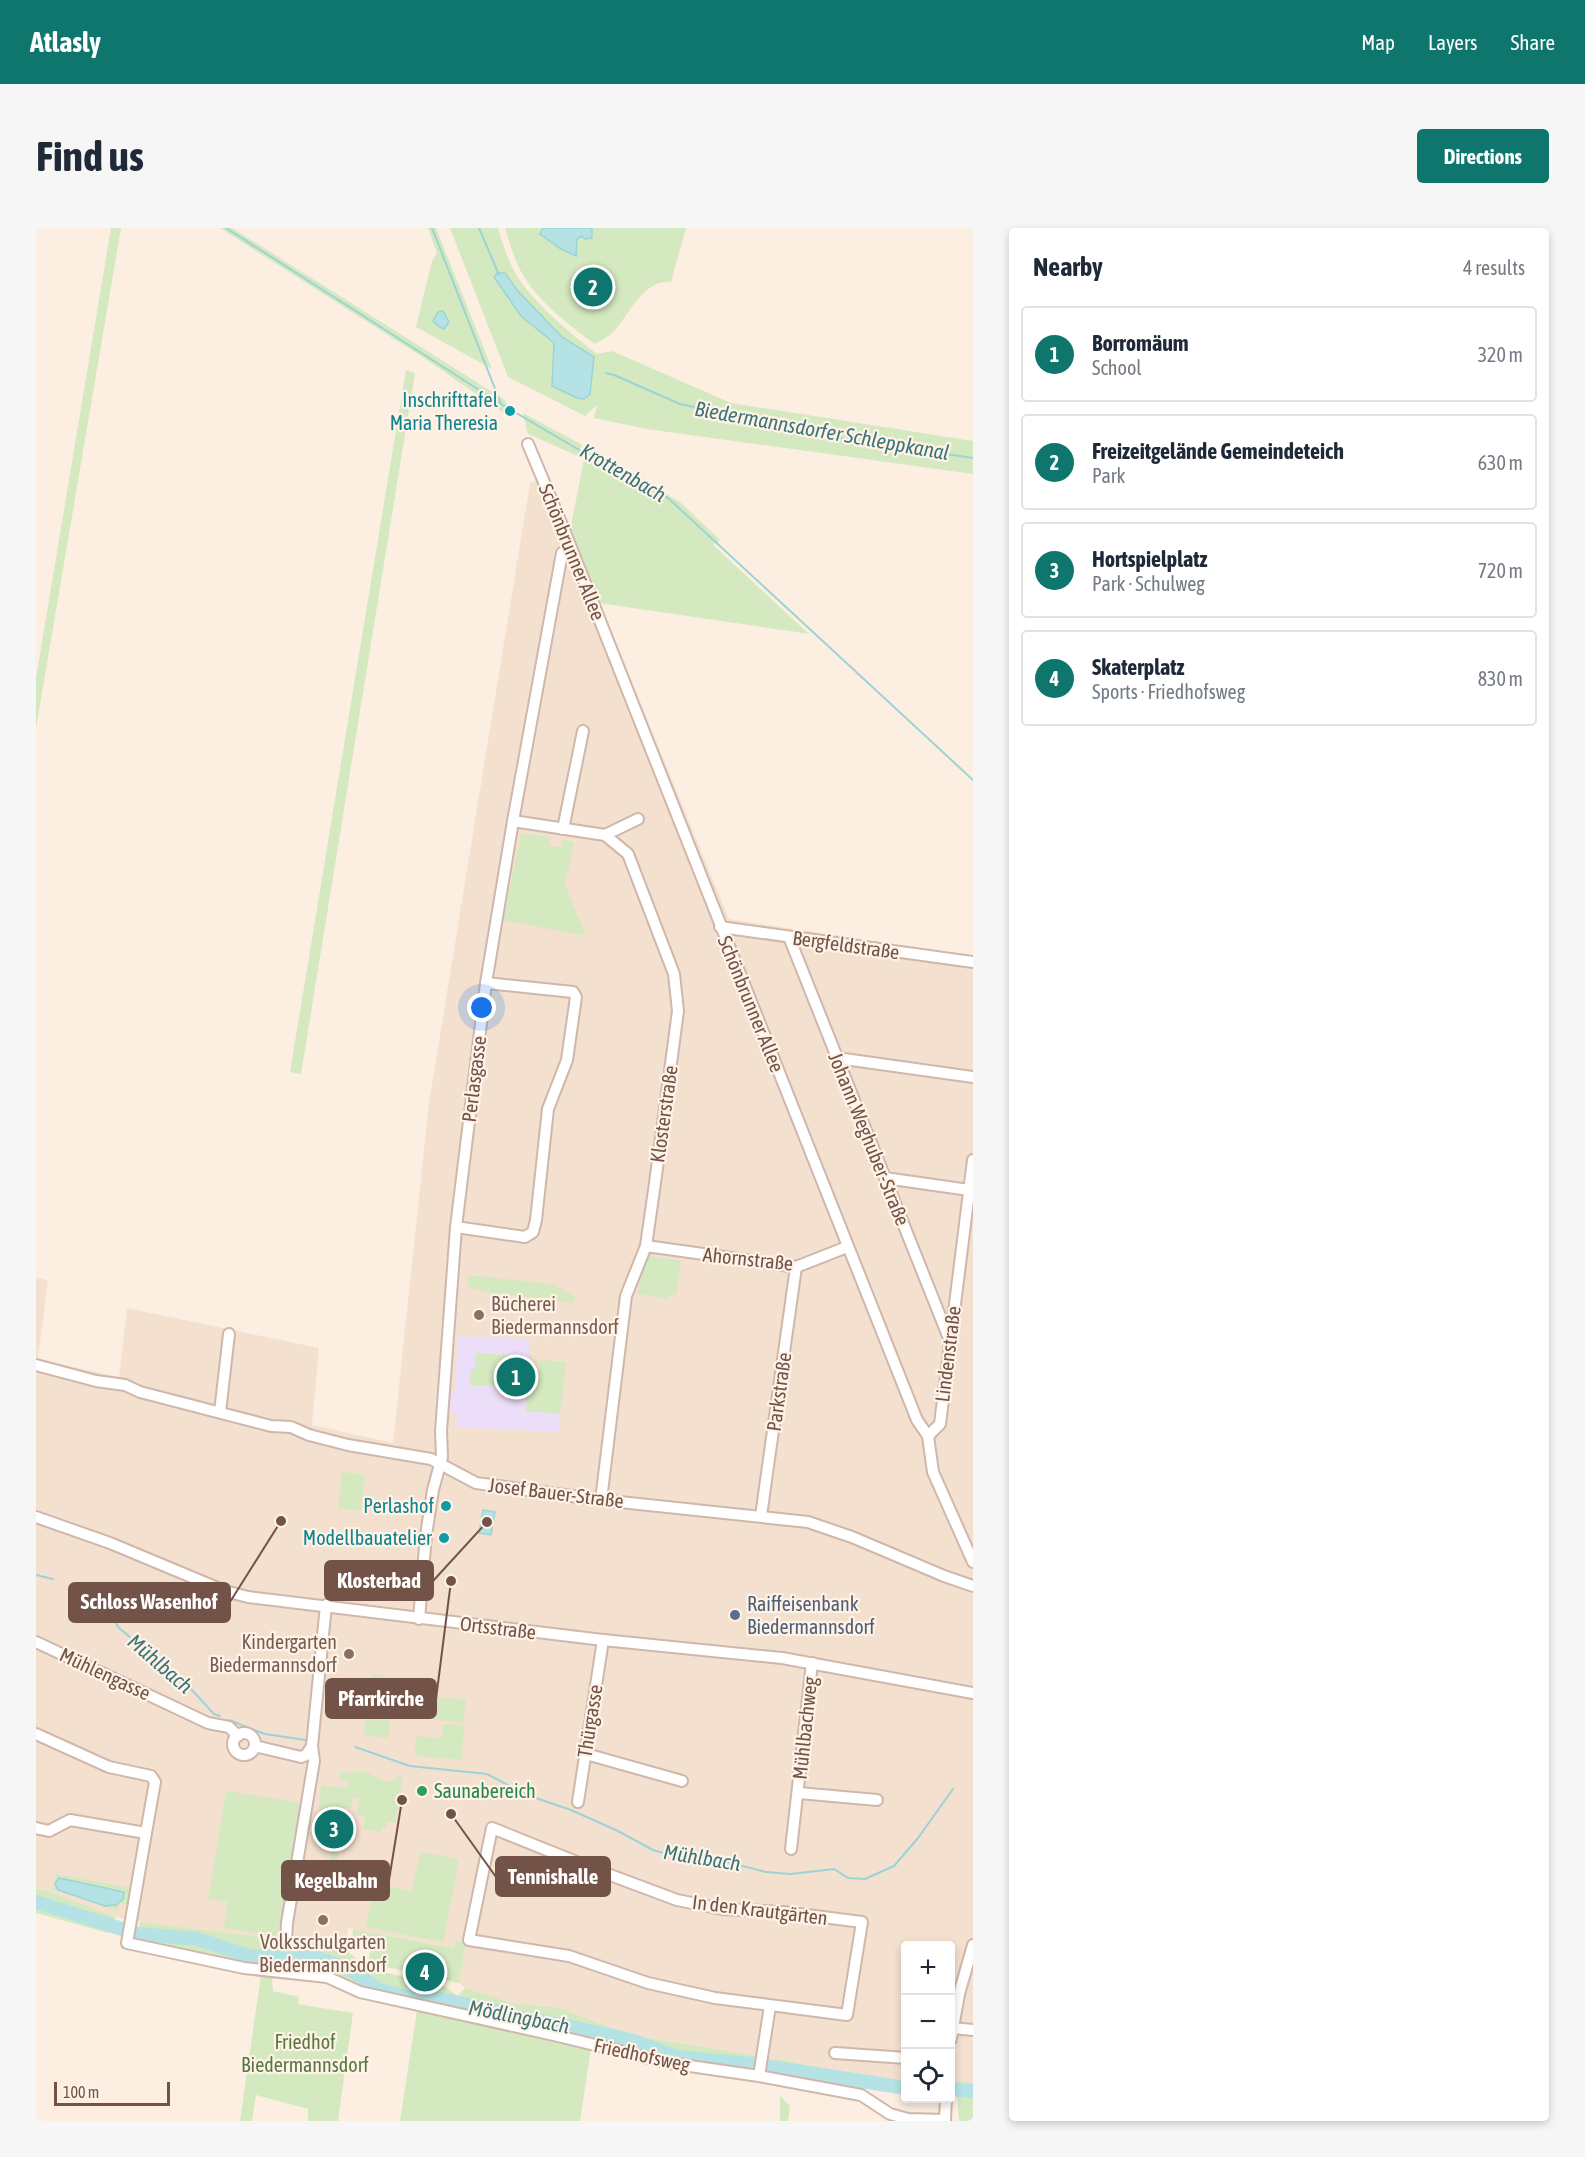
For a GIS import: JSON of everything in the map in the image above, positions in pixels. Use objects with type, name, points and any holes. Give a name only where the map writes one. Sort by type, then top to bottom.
[{"type":"street","name":"Schönbrunner Allee","points":[[528,444],[847,1247],[917,1420],[928,1436],[933,1472],[973,1562]]},
{"type":"street","name":"Perlasgasse","points":[[419,1619],[426,1535],[441,1463],[441,1431],[456,1227],[486,983],[562,553],[570,547]]},
{"type":"street","points":[[563,829],[583,731]]},
{"type":"street","points":[[513,821],[605,835],[638,819]]},
{"type":"street","name":"Klosterstraße","points":[[601,1500],[626,1296],[646,1246],[678,1011],[674,974],[627,854],[605,835]]},
{"type":"street","name":"Bergfeldstraße","points":[[720,927],[973,962]]},
{"type":"street","name":"Johann Weghuber-Straße","points":[[789,937],[950,1341]]},
{"type":"street","points":[[456,1227],[525,1237],[533,1232],[548,1109],[567,1060],[576,997],[573,992],[486,983]]},
{"type":"street","points":[[837,1058],[973,1077]]},
{"type":"street","name":"Lindenstraße","points":[[928,1436],[940,1424],[973,1160]]},
{"type":"street","points":[[885,1178],[969,1190]]},
{"type":"street","name":"Ahornstraße","points":[[646,1246],[796,1267],[847,1247]]},
{"type":"street","name":"Parkstraße","points":[[761,1516],[796,1267]]},
{"type":"street","points":[[220,1412],[229,1334]]},
{"type":"street","name":"Josef Bauer-Straße","points":[[36,1365],[96,1381],[125,1385],[140,1392],[271,1426],[291,1427],[309,1435],[348,1445],[431,1459],[476,1483],[601,1500],[808,1522],[852,1537],[973,1586]]},
{"type":"street","name":"Ortsstraße","points":[[36,1517],[110,1543],[225,1590],[248,1597],[326,1605],[419,1619],[782,1658],[973,1693]]},
{"type":"street","points":[[286,1939],[286,1923],[314,1761],[312,1743],[326,1605]]},
{"type":"street","name":"Thürgasse","points":[[578,1802],[603,1640]]},
{"type":"street","name":"Mühlengasse","points":[[36,1642],[208,1723],[228,1727],[238,1736],[249,1735],[254,1739],[255,1746],[250,1754],[240,1754],[234,1746],[238,1736]]},
{"type":"street","name":"Mühlbachweg","points":[[791,1849],[812,1663]]},
{"type":"street","points":[[36,1734],[109,1767],[154,1778],[155,1788],[146,1833],[70,1820],[49,1831],[36,1828]]},
{"type":"street","name":"Mühlengasse","points":[[255,1746],[301,1757],[306,1755],[312,1743]]},
{"type":"street","points":[[586,1754],[682,1780]]},
{"type":"street","name":"Mühlbachweg","points":[[799,1793],[877,1800]]},
{"type":"street","name":"In den Krautgärten","points":[[492,1828],[677,1899],[722,1909],[783,1912],[862,1922],[847,2015],[770,2007],[648,1983],[569,1956],[469,1940],[492,1828]]},
{"type":"street","name":"Friedhofsweg","points":[[146,1833],[127,1939],[244,1968],[327,1977],[360,1992],[669,2063],[759,2076],[861,2095],[890,2114],[908,2119],[945,2120]]},
{"type":"street","points":[[955,2017],[973,1945]]},
{"type":"street","points":[[759,2076],[770,2007]]},
{"type":"street","points":[[955,2032],[973,2030]]},
{"type":"street","points":[[835,2053],[901,2058]]},
{"type":"street","points":[[945,2120],[946,2103]]},
{"type":"shaded area","points":[[546,479],[570,531],[729,919],[973,956],[973,2083],[955,2081],[955,1941],[901,1941],[901,2081],[871,2080],[794,2062],[631,2035],[559,2008],[513,2003],[465,1988],[459,1983],[466,1943],[457,1940],[455,1948],[348,1928],[344,1948],[315,1941],[290,1941],[140,1922],[116,1917],[36,1888],[36,1278],[48,1280],[38,1359],[119,1377],[127,1308],[319,1348],[312,1425],[393,1443],[429,1103],[530,483]]},
{"type":"shaded area","points":[[458,1336],[530,1339],[526,1410],[560,1414],[559,1432],[455,1427],[456,1413],[449,1413],[451,1392],[455,1392]]},
{"type":"green space","points":[[111,228],[121,228],[36,728],[36,678]]},
{"type":"green space","points":[[220,228],[232,228],[505,400],[512,419],[427,360]]},
{"type":"green space","points":[[428,228],[436,228],[492,369],[416,327],[432,261],[437,253]]},
{"type":"green space","points":[[450,228],[498,228],[512,267],[528,291],[562,325],[597,354],[612,351],[731,403],[973,441],[973,474],[647,429],[594,418],[597,405],[585,416],[508,377]],"holes":[[[505,273],[517,290],[562,337],[594,357],[554,361],[554,343]]]},
{"type":"green space","points":[[505,228],[686,228],[671,282],[662,282],[646,291],[638,298],[613,332],[595,344],[563,319],[534,290],[519,268]]},
{"type":"green space","points":[[406,370],[415,373],[301,1074],[290,1072]]},
{"type":"green space","points":[[523,413],[582,445],[578,456],[528,434]]},
{"type":"green space","points":[[588,449],[634,473],[681,503],[720,540],[713,545],[809,634],[599,603],[570,531]]},
{"type":"green space","points":[[521,833],[550,837],[549,844],[552,847],[562,847],[562,840],[574,842],[565,885],[585,933],[581,935],[503,920]]},
{"type":"green space","points":[[647,1255],[681,1261],[676,1295],[670,1294],[669,1299],[637,1294]]},
{"type":"green space","points":[[468,1275],[553,1284],[575,1297],[572,1303],[491,1293],[467,1287]]},
{"type":"green space","points":[[476,1353],[509,1355],[507,1387],[470,1385],[471,1369],[475,1369]]},
{"type":"green space","points":[[540,1360],[566,1362],[560,1414],[526,1411],[528,1369],[539,1370]]},
{"type":"green space","points":[[342,1472],[365,1475],[361,1511],[338,1508]]},
{"type":"green space","points":[[372,1674],[395,1678],[388,1738],[364,1735]]},
{"type":"green space","points":[[399,1691],[466,1700],[463,1723],[396,1715]]},
{"type":"green space","points":[[443,1724],[464,1726],[462,1760],[415,1756],[416,1736],[442,1738]]},
{"type":"green space","points":[[362,1771],[386,1781],[394,1780],[403,1774],[395,1823],[387,1821],[386,1828],[382,1827],[381,1832],[363,1829],[365,1817],[357,1816],[359,1798],[353,1797],[351,1808],[345,1808],[341,1833],[346,1834],[345,1838],[341,1838],[336,1870],[329,1869],[334,1837],[325,1836],[326,1826],[320,1824],[321,1785],[347,1788],[348,1781],[339,1779],[340,1772]]},
{"type":"green space","points":[[226,1791],[301,1803],[278,1937],[224,1928],[228,1902],[208,1899]]},
{"type":"green space","points":[[420,1852],[459,1859],[443,1942],[366,1927],[375,1884],[412,1891]]},
{"type":"green space","points":[[56,1874],[130,1888],[128,1904],[120,1903],[117,1911],[53,1889]]},
{"type":"green space","points":[[36,1888],[116,1917],[108,1933],[36,1913]]},
{"type":"green space","points":[[140,1922],[283,1940],[281,1963],[250,1964],[136,1940]]},
{"type":"green space","points":[[353,1929],[454,1948],[456,1940],[466,1943],[459,1983],[368,1963],[371,1946],[352,1941]]},
{"type":"green space","points":[[290,1941],[315,1941],[344,1948],[367,1968],[446,1987],[458,1996],[465,1988],[513,2003],[559,2008],[631,2035],[794,2062],[871,2080],[901,2081],[901,2093],[779,2073],[678,2060],[535,2025],[381,1993],[339,1976],[291,1966]]},
{"type":"green space","name":"Friedhof Biedermannsdorf","points":[[261,1975],[272,1977],[273,1991],[299,1997],[298,2004],[353,2013],[338,2121],[308,2121],[308,2109],[256,2095],[252,2121],[240,2121]]},
{"type":"green space","points":[[417,2010],[591,2047],[580,2121],[400,2121]]},
{"type":"green space","points":[[956,2081],[973,2083],[973,2121],[959,2121]]},
{"type":"green space","points":[[780,2096],[790,2106],[788,2121],[780,2121]]},
{"type":"water","points":[[543,228],[592,228],[592,238],[585,239],[582,236],[577,239],[576,256],[561,249],[540,234]]},
{"type":"water","points":[[497,273],[505,273],[517,290],[562,337],[594,357],[590,394],[584,399],[552,386],[554,343],[521,316],[494,277]]},
{"type":"water","points":[[443,311],[449,322],[444,329],[433,321],[438,312]]},
{"type":"water","points":[[483,1510],[495,1512],[491,1535],[479,1533]]},
{"type":"water","points":[[59,1878],[124,1892],[123,1899],[116,1905],[105,1906],[58,1890],[55,1883]]},
{"type":"waterway","name":"Krottenbach","points":[[226,228],[501,404],[591,457],[668,498],[973,780]]},
{"type":"waterway","points":[[432,228],[501,404]]},
{"type":"waterway","name":"Biedermannsdorfer Schleppkanal","points":[[479,228],[499,275]]},
{"type":"waterway","name":"Biedermannsdorfer Schleppkanal","points":[[606,373],[680,404],[820,435],[973,458]]},
{"type":"waterway","name":"Mühlbach","points":[[36,1575],[53,1579]]},
{"type":"waterway","name":"Mühlbach","points":[[77,1589],[105,1601],[118,1627],[192,1690],[214,1714],[220,1716]]},
{"type":"waterway","name":"Mühlbach","points":[[229,1720],[265,1734],[306,1740]]},
{"type":"waterway","name":"Mühlbach","points":[[355,1747],[410,1766],[487,1774],[527,1795],[571,1810],[618,1831],[653,1850],[684,1859],[727,1862],[766,1872],[791,1874],[834,1869],[848,1878],[865,1879],[894,1866],[918,1838],[953,1789]]},
{"type":"waterway","name":"Mödlingbach","points":[[36,1902],[138,1934],[197,1939],[249,1956],[315,1957],[351,1970],[380,1990],[407,1997],[430,1997],[631,2040],[678,2057],[752,2064],[901,2087]]},
{"type":"waterway","name":"Mödlingbach","points":[[955,2089],[973,2091]]},
{"type":"place","name":"Freizeitgelände Gemeindeteich","points":[[593,287]]},
{"type":"place","name":"Inschrifttafel Maria Theresia","points":[[510,411]]},
{"type":"place","name":"Bücherei Biedermannsdorf","points":[[479,1315]]},
{"type":"place","name":"Borromäum","points":[[516,1377]]},
{"type":"place","name":"Perlashof","points":[[446,1506]]},
{"type":"place","name":"Schloss Wasenhof","points":[[281,1521]]},
{"type":"place","name":"Klosterbad","points":[[487,1522]]},
{"type":"place","name":"Modellbauatelier","points":[[444,1538]]},
{"type":"place","name":"Pfarrkirche","points":[[451,1581]]},
{"type":"place","name":"Raiffeisenbank Biedermannsdorf","points":[[735,1615]]},
{"type":"place","name":"Kindergarten Biedermannsdorf","points":[[349,1654]]},
{"type":"place","name":"Saunabereich","points":[[422,1791]]},
{"type":"place","name":"Kegelbahn","points":[[402,1800]]},
{"type":"place","name":"Tennishalle","points":[[451,1814]]},
{"type":"place","name":"Hortspielplatz","points":[[334,1829]]},
{"type":"place","name":"Volksschulgarten Biedermannsdorf","points":[[323,1920]]},
{"type":"place","name":"Skaterplatz","points":[[425,1972]]}]
